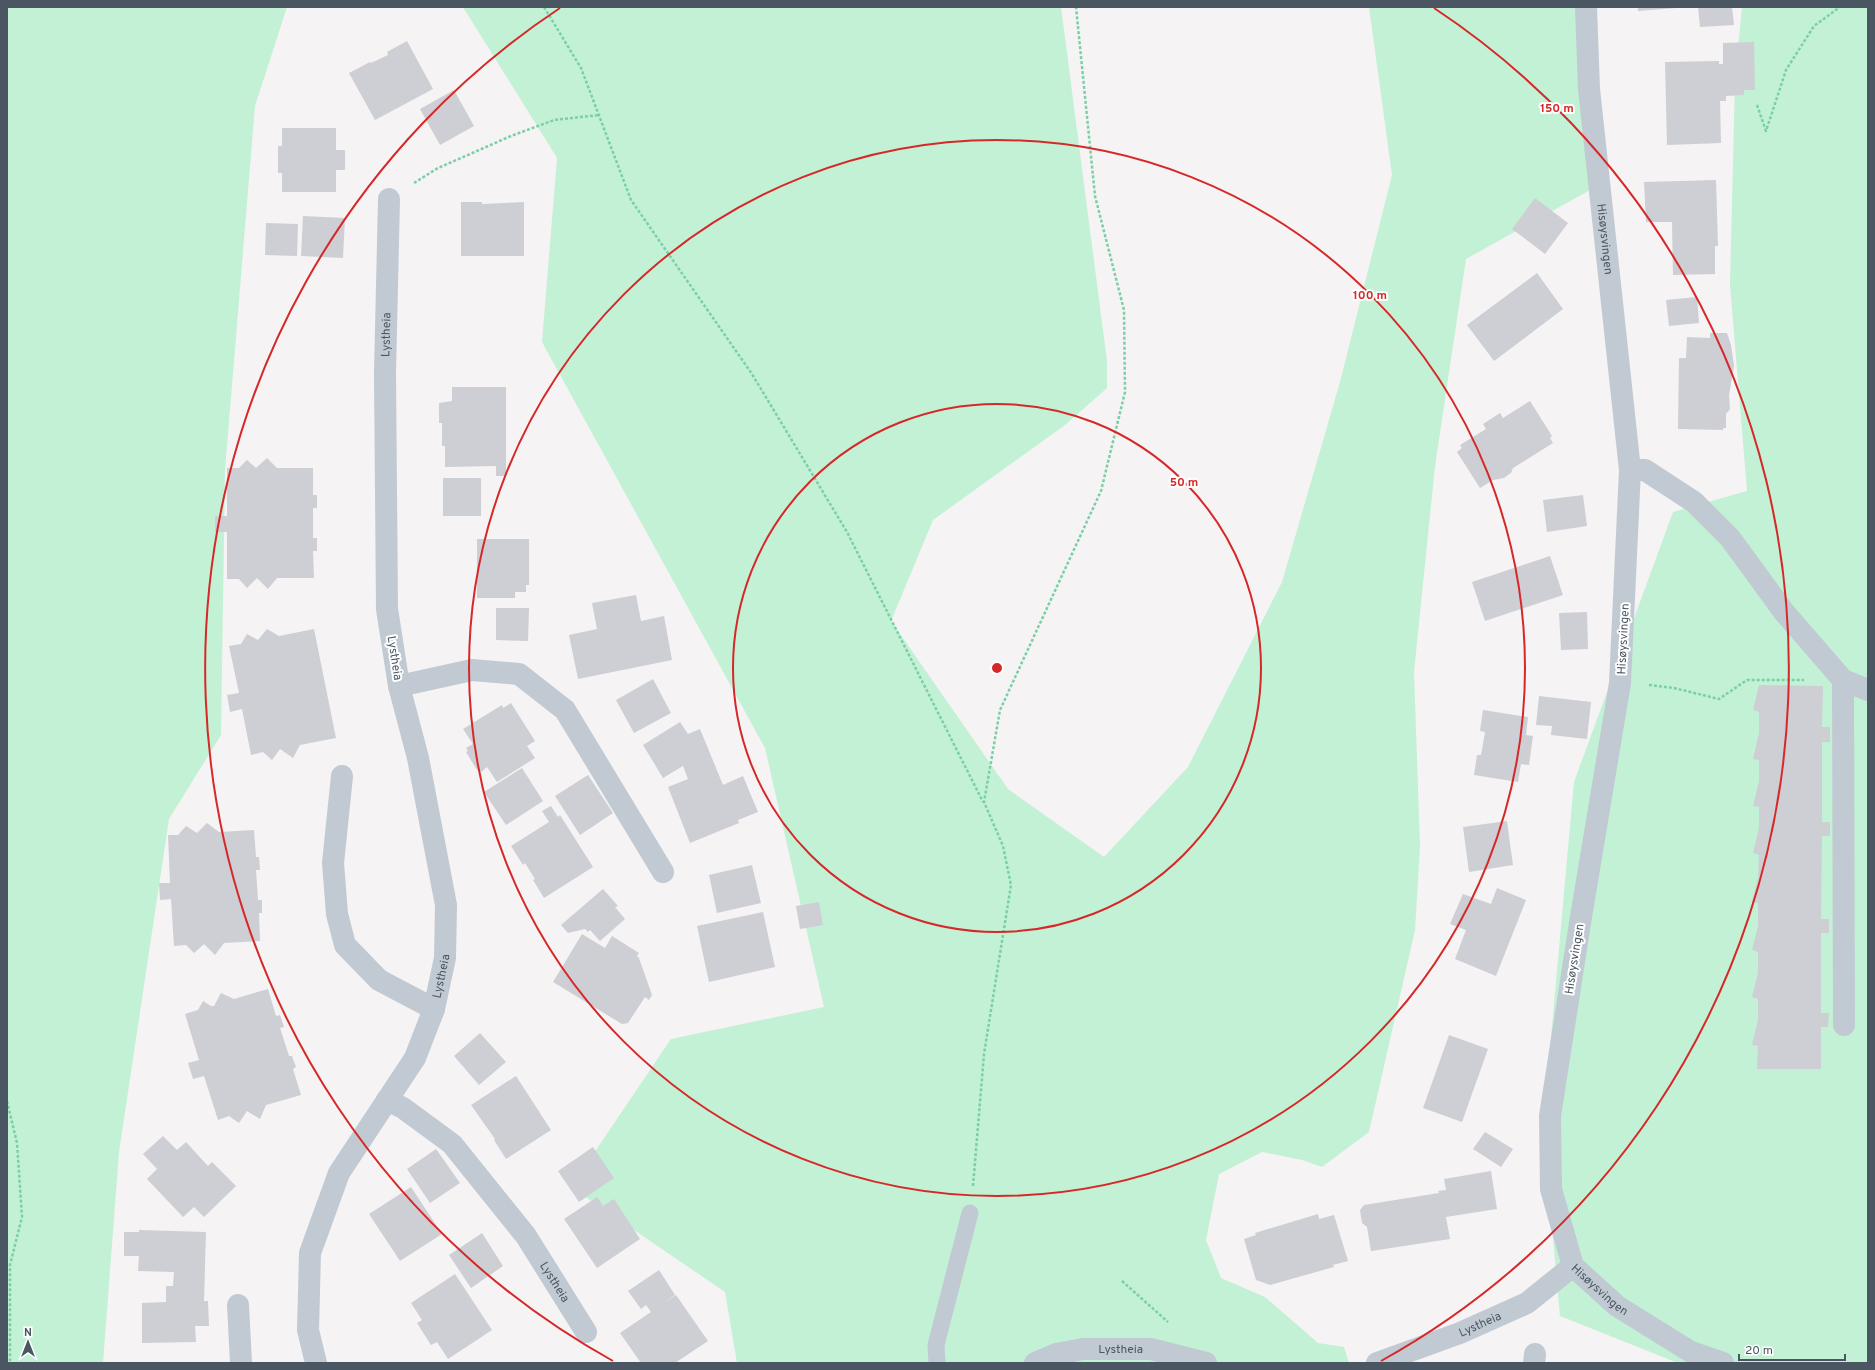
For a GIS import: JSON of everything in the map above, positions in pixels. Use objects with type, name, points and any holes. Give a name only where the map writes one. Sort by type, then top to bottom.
[{"type":"street","name":"Hisøysvingen","points":[[1586,7],[1589,89],[1630,470],[1620,683],[1550,1116],[1551,1189],[1573,1266],[1617,1306],[1691,1352],[1723,1363]]},
{"type":"street","name":"Lystheia","points":[[316,1363],[308,1330],[310,1253],[339,1173],[415,1058],[434,1009],[445,958],[446,904],[418,758],[399,686],[387,609],[385,373],[389,199]]},
{"type":"street","points":[[1630,470],[1645,470],[1694,502],[1730,538],[1784,612],[1813,648],[1843,680],[1868,690]]},
{"type":"street","points":[[399,686],[472,670],[520,674],[564,710],[663,872]]},
{"type":"street","points":[[1843,680],[1844,1024]]},
{"type":"street","points":[[342,776],[333,863],[337,914],[345,945],[380,980],[434,1009]]},
{"type":"street","name":"Lystheia","points":[[387,1100],[403,1108],[452,1144],[526,1236],[586,1332]]},
{"type":"street","name":"Lystheia","points":[[1377,1363],[1460,1333],[1527,1303],[1573,1266]]},
{"type":"street","points":[[238,1304],[241,1363]]},
{"type":"street","name":"Lystheia","points":[[1035,1363],[1056,1354],[1083,1349],[1151,1349],[1206,1363]]},
{"type":"lane","points":[[937,1363],[936,1345],[970,1213]]},
{"type":"path","points":[[544,7],[581,68],[630,200],[752,374],[847,532],[984,802],[1003,846],[1011,885],[984,1054],[970,1213]]},
{"type":"path","points":[[984,802],[1000,710],[1101,491],[1125,392],[1124,310],[1095,196],[1076,7]]},
{"type":"path","points":[[1757,105],[1766,131],[1786,70],[1814,26],[1840,7]]},
{"type":"path","points":[[389,199],[438,168],[511,136],[554,120],[599,115]]},
{"type":"path","points":[[1620,683],[1674,688],[1719,699],[1747,680],[1843,680]]},
{"type":"path","points":[[7,1101],[17,1143],[22,1218],[10,1265],[10,1363]]},
{"type":"green space","points":[[7,7],[287,7],[255,106],[225,470],[221,735],[169,819],[119,1152],[103,1363],[7,1363]]},
{"type":"green space","points":[[463,7],[1061,7],[1107,361],[1107,388],[1065,425],[933,520],[891,621],[1008,789],[1104,857],[1188,767],[1282,582],[1340,382],[1392,175],[1369,7],[1590,7],[1608,180],[1466,259],[1435,466],[1414,672],[1420,846],[1415,930],[1369,1132],[1322,1167],[1302,1160],[1262,1152],[1219,1174],[1206,1240],[1221,1278],[1265,1297],[1318,1343],[1344,1347],[1349,1363],[737,1363],[725,1292],[571,1187],[671,1039],[824,1007],[765,748],[542,342],[557,158]]},
{"type":"green space","points":[[1742,7],[1868,7],[1868,1363],[1678,1363],[1560,1316],[1543,1126],[1574,782],[1673,512],[1747,491],[1730,285],[1735,79]]},
{"type":"building","points":[[1638,7],[1676,7],[1676,8],[1638,11]]},
{"type":"building","points":[[1698,7],[1732,7],[1734,25],[1700,27]]},
{"type":"building","points":[[407,41],[433,89],[375,120],[349,73],[388,55],[387,52]]},
{"type":"building","points":[[1754,42],[1755,90],[1744,90],[1744,95],[1726,96],[1726,101],[1720,101],[1721,143],[1667,145],[1665,62],[1719,61],[1719,64],[1723,64],[1723,43]]},
{"type":"building","points":[[454,90],[474,126],[440,145],[420,109]]},
{"type":"building","points":[[282,128],[336,128],[336,150],[345,150],[345,170],[336,170],[336,192],[282,192],[282,173],[278,173],[278,146],[282,146]]},
{"type":"building","points":[[1716,180],[1718,246],[1715,246],[1715,274],[1673,275],[1672,222],[1646,222],[1644,182]]},
{"type":"building","points":[[1535,198],[1568,223],[1545,254],[1512,229]]},
{"type":"building","points":[[461,202],[482,202],[482,204],[524,202],[524,256],[461,256]]},
{"type":"building","points":[[303,216],[345,218],[343,258],[301,256]]},
{"type":"building","points":[[266,223],[298,224],[297,256],[265,255]]},
{"type":"building","points":[[1537,273],[1563,309],[1494,361],[1467,325]]},
{"type":"building","points":[[1697,297],[1699,323],[1669,326],[1666,300]]},
{"type":"building","points":[[1710,333],[1727,333],[1731,345],[1734,366],[1729,395],[1730,409],[1726,414],[1726,428],[1723,428],[1723,430],[1678,429],[1679,358],[1686,358],[1687,337],[1710,338]]},
{"type":"building","points":[[452,387],[506,387],[506,476],[496,476],[496,466],[445,467],[445,446],[442,446],[442,423],[439,423],[439,403],[452,401]]},
{"type":"building","points":[[1530,401],[1552,436],[1550,438],[1553,443],[1513,468],[1511,473],[1504,478],[1493,480],[1480,488],[1457,452],[1462,448],[1460,445],[1486,429],[1483,424],[1500,413],[1503,418]]},
{"type":"building","points":[[267,458],[277,468],[313,468],[313,495],[317,495],[317,508],[313,508],[313,538],[317,538],[317,551],[313,551],[314,578],[277,578],[268,589],[257,578],[247,588],[239,579],[227,579],[227,532],[215,532],[215,516],[227,516],[227,468],[239,468],[247,460],[256,468]]},
{"type":"building","points":[[443,478],[481,478],[481,516],[443,516]]},
{"type":"building","points":[[1583,495],[1587,526],[1547,532],[1543,500]]},
{"type":"building","points":[[477,539],[529,539],[529,585],[526,585],[526,592],[515,592],[515,598],[477,598]]},
{"type":"building","points":[[1550,556],[1563,595],[1485,621],[1472,582]]},
{"type":"building","points":[[636,595],[641,621],[664,616],[672,660],[578,679],[569,635],[597,629],[592,603]]},
{"type":"building","points":[[496,608],[529,608],[528,641],[496,640]]},
{"type":"building","points":[[1587,612],[1588,649],[1561,650],[1559,613]]},
{"type":"building","points":[[267,629],[279,636],[314,629],[336,738],[300,745],[293,758],[280,749],[272,760],[263,752],[251,755],[242,709],[230,712],[227,695],[239,693],[229,646],[241,644],[247,634],[258,640]]},
{"type":"building","points":[[653,679],[671,713],[634,733],[616,700]]},
{"type":"building","points":[[1759,685],[1823,686],[1822,727],[1830,727],[1830,742],[1822,742],[1822,822],[1830,822],[1830,836],[1822,836],[1821,919],[1829,919],[1829,933],[1821,933],[1821,1013],[1829,1013],[1828,1027],[1821,1027],[1821,1069],[1757,1069],[1758,1046],[1752,1045],[1758,1020],[1758,999],[1752,997],[1758,973],[1758,952],[1752,950],[1758,926],[1758,903],[1752,902],[1758,878],[1759,855],[1753,853],[1759,828],[1759,807],[1753,806],[1759,781],[1759,760],[1753,759],[1759,733],[1759,712],[1753,710]]},
{"type":"building","points":[[1539,696],[1591,702],[1587,739],[1551,735],[1552,726],[1536,725]]},
{"type":"building","points":[[511,703],[535,741],[527,746],[535,758],[497,782],[487,767],[481,772],[479,769],[477,770],[466,752],[468,751],[466,748],[473,744],[463,729],[502,705],[503,708]]},
{"type":"building","points":[[1483,710],[1528,717],[1526,735],[1533,736],[1529,765],[1521,764],[1518,782],[1474,775],[1477,755],[1481,755],[1485,732],[1480,731]]},
{"type":"building","points":[[680,722],[688,734],[700,729],[723,785],[743,776],[758,812],[738,820],[739,823],[690,843],[668,787],[688,779],[683,766],[663,778],[643,745]]},
{"type":"building","points":[[522,768],[543,801],[506,825],[484,792]]},
{"type":"building","points":[[588,775],[613,813],[580,835],[555,796]]},
{"type":"building","points":[[551,806],[558,817],[560,815],[593,867],[544,898],[525,863],[523,865],[511,846],[549,822],[542,811]]},
{"type":"building","points":[[1507,821],[1513,865],[1469,872],[1463,827]]},
{"type":"building","points":[[207,823],[219,832],[254,830],[256,857],[259,857],[260,870],[256,870],[258,900],[262,900],[262,913],[259,913],[260,941],[224,943],[215,955],[204,944],[194,953],[186,945],[174,946],[171,899],[160,900],[159,883],[170,883],[168,835],[178,835],[186,826],[197,833]]},
{"type":"building","points":[[752,865],[761,903],[717,913],[709,875]]},
{"type":"building","points":[[1497,888],[1526,900],[1496,976],[1455,959],[1466,930],[1450,924],[1463,894],[1491,904]]},
{"type":"building","points":[[603,889],[618,906],[615,907],[625,919],[600,941],[590,930],[588,932],[585,929],[568,933],[561,925]]},
{"type":"building","points":[[819,902],[823,925],[800,929],[796,906]]},
{"type":"building","points":[[763,912],[775,967],[709,982],[697,926]]},
{"type":"building","points":[[582,934],[605,948],[612,936],[639,953],[637,956],[652,995],[649,1000],[645,997],[628,1023],[622,1024],[553,982]]},
{"type":"building","points":[[268,989],[276,1016],[280,1015],[284,1027],[280,1028],[289,1056],[292,1056],[296,1067],[293,1069],[301,1095],[266,1105],[260,1119],[247,1111],[239,1123],[229,1116],[218,1120],[204,1076],[193,1079],[188,1063],[199,1060],[185,1014],[198,1010],[203,1001],[211,1006],[214,1006],[221,993],[234,999]]},
{"type":"building","points":[[480,1033],[506,1062],[479,1085],[454,1056]]},
{"type":"building","points":[[1449,1035],[1488,1049],[1462,1122],[1423,1108]]},
{"type":"building","points":[[516,1076],[551,1130],[506,1159],[494,1140],[495,1139],[471,1105]]},
{"type":"building","points":[[1485,1132],[1513,1149],[1501,1167],[1473,1149]]},
{"type":"building","points":[[163,1136],[177,1150],[186,1142],[208,1166],[212,1162],[236,1186],[204,1217],[194,1207],[183,1217],[147,1179],[157,1169],[143,1154]]},
{"type":"building","points":[[593,1147],[614,1178],[579,1202],[558,1171]]},
{"type":"building","points":[[436,1149],[460,1183],[430,1203],[407,1169]]},
{"type":"building","points":[[1491,1171],[1497,1209],[1446,1217],[1450,1239],[1371,1251],[1367,1227],[1362,1223],[1360,1210],[1364,1205],[1439,1193],[1438,1191],[1446,1190],[1444,1179]]},
{"type":"building","points":[[411,1187],[442,1234],[400,1261],[369,1214]]},
{"type":"building","points":[[597,1197],[603,1206],[614,1199],[640,1239],[597,1268],[564,1219]]},
{"type":"building","points":[[1318,1214],[1319,1219],[1334,1215],[1348,1261],[1333,1265],[1334,1267],[1270,1285],[1256,1280],[1244,1239],[1256,1235],[1255,1233]]},
{"type":"building","points":[[139,1230],[206,1232],[204,1301],[208,1301],[209,1326],[195,1326],[196,1342],[142,1343],[142,1303],[166,1302],[166,1286],[173,1286],[174,1272],[138,1271],[139,1256],[124,1256],[124,1232],[139,1232]]},
{"type":"building","points":[[482,1233],[503,1266],[471,1288],[449,1255]]},
{"type":"building","points":[[659,1270],[675,1295],[664,1303],[676,1295],[708,1341],[675,1363],[641,1363],[620,1333],[651,1312],[646,1305],[641,1309],[628,1291]]},
{"type":"building","points":[[455,1274],[492,1330],[448,1359],[437,1342],[431,1345],[417,1323],[422,1320],[411,1303]]}]
